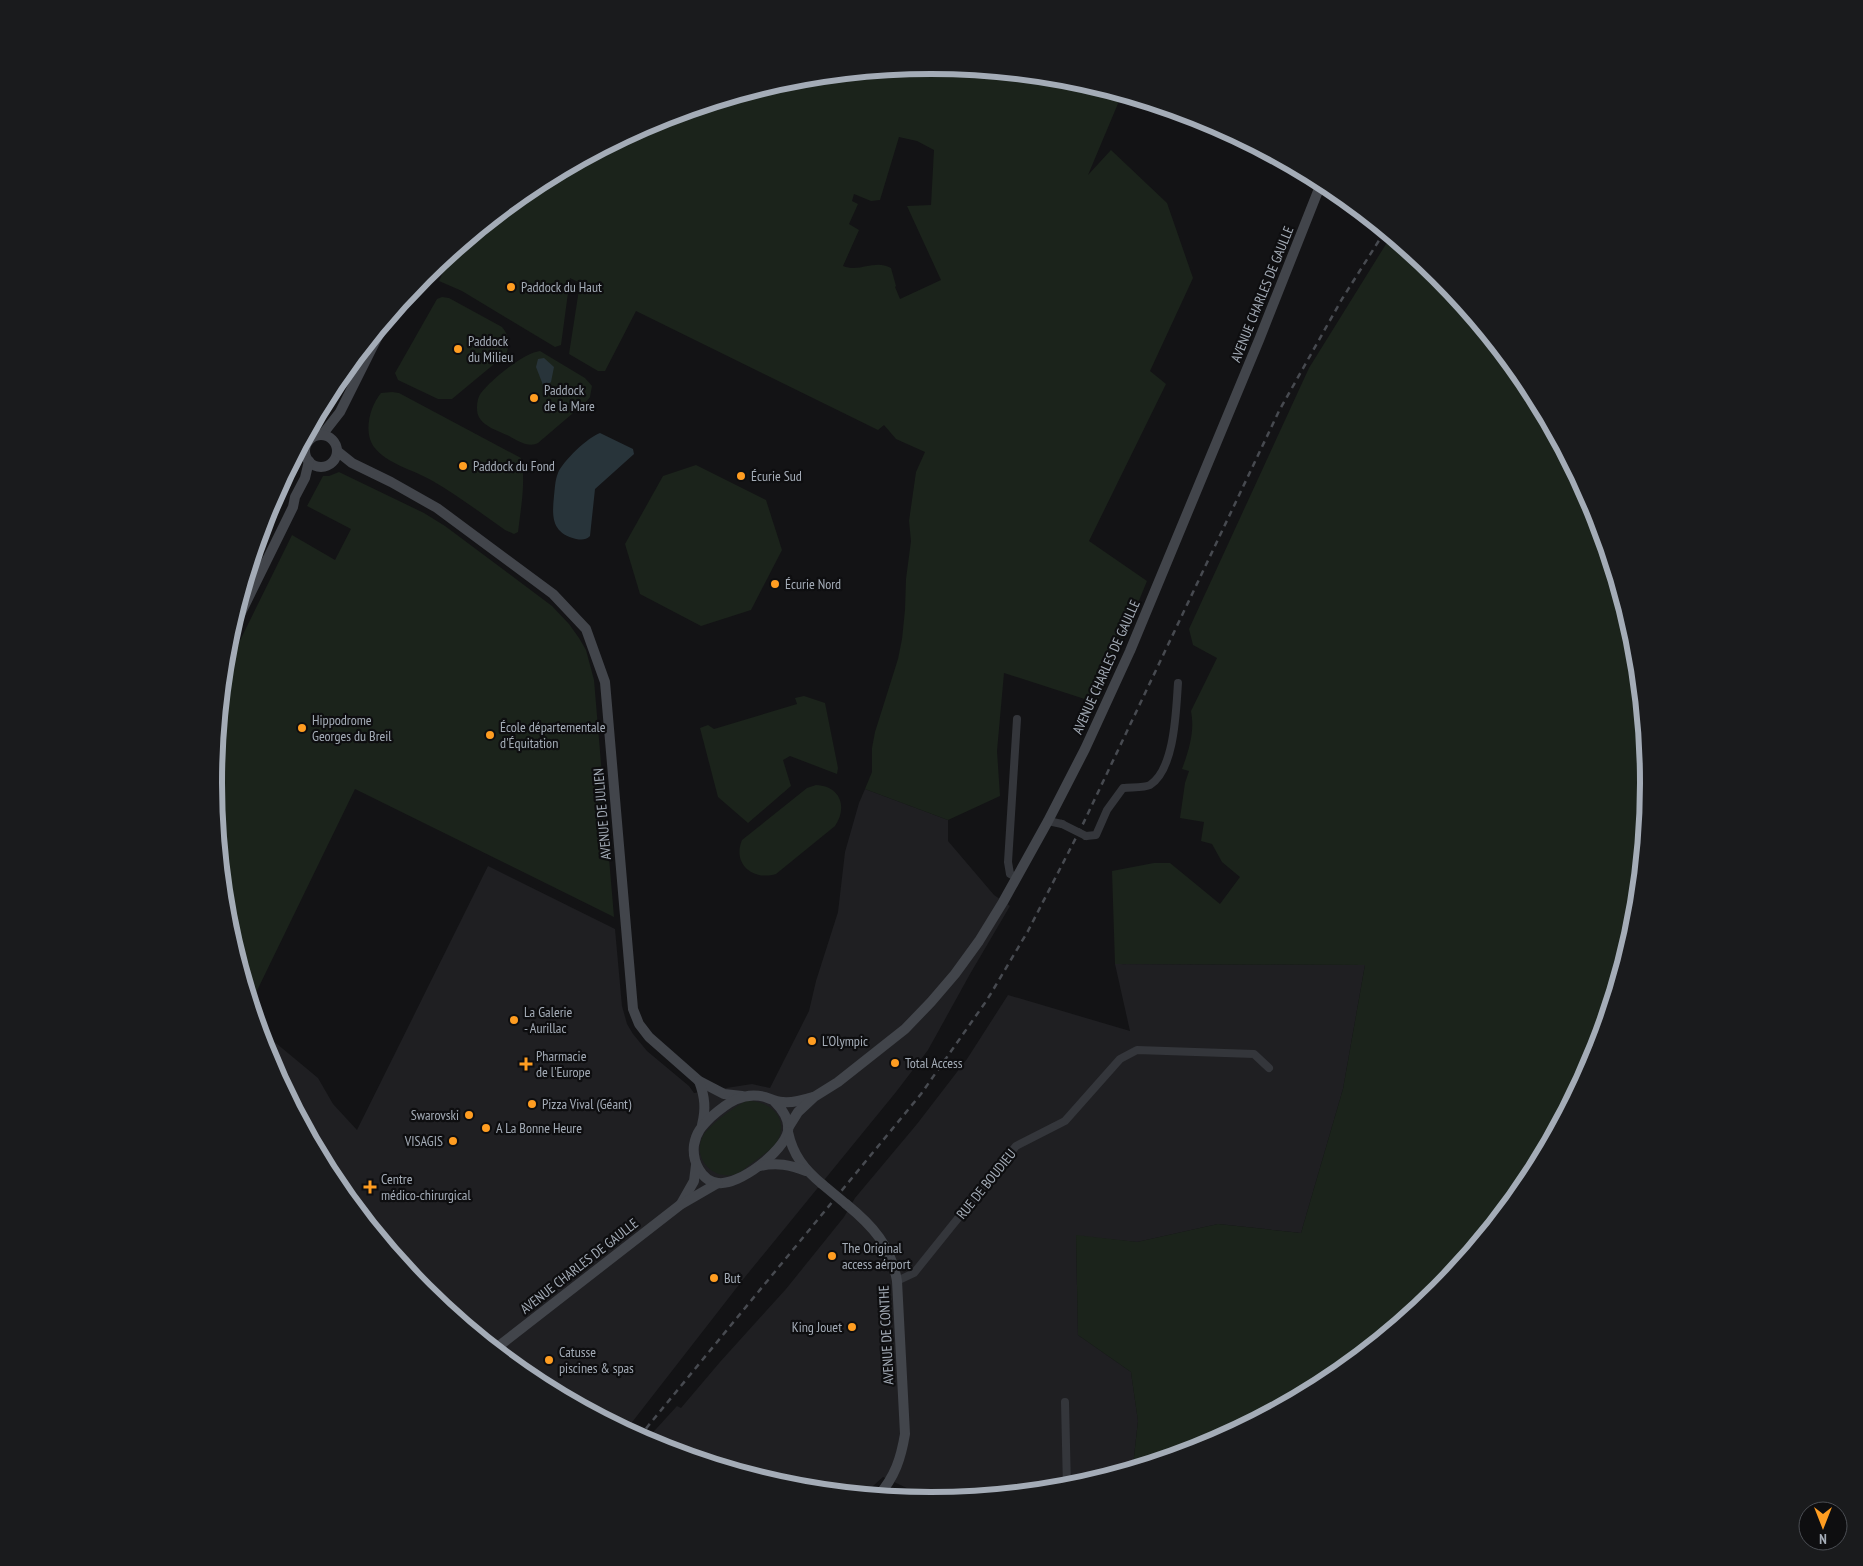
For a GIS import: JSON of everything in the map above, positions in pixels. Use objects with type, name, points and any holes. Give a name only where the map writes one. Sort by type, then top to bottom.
[{"type":"street","name":"AVENUE CHARLES DE GAULLE","points":[[788,1130],[798,1112],[814,1097],[838,1082],[905,1029],[955,974],[979,941],[1048,821],[1086,749],[1130,652],[1259,340],[1319,189]]},
{"type":"street","points":[[322,435],[340,412],[373,346]]},
{"type":"street","points":[[247,595],[293,507],[310,480],[324,466],[334,460],[335,436],[340,412]]},
{"type":"street","points":[[312,437],[322,435],[330,437],[336,447]]},
{"type":"street","name":"AVENUE DE JULIEN","points":[[336,447],[352,463],[437,508],[553,594],[586,629],[605,682],[633,1009],[639,1024],[649,1037],[699,1080],[724,1094],[742,1096]]},
{"type":"street","points":[[305,454],[313,464],[324,466]]},
{"type":"street","points":[[293,507],[295,497],[305,478],[305,454]]},
{"type":"street","name":"AVENUE DE JULIEN","points":[[324,466],[342,465],[388,486],[406,491]]},
{"type":"street","points":[[1048,821],[1062,824],[1086,836],[1096,835],[1107,810],[1123,788],[1149,786],[1161,774],[1173,740],[1178,683]]},
{"type":"street","points":[[1016,877],[1010,874],[1008,862],[1017,719]]},
{"type":"street","name":"RUE DE BOUDIEU","points":[[897,1281],[914,1273],[1016,1146],[1065,1121],[1120,1059],[1136,1050],[1254,1054],[1269,1068]]},
{"type":"street","points":[[699,1080],[705,1098],[702,1126]]},
{"type":"street","points":[[753,1095],[774,1101],[784,1114],[788,1130],[784,1142],[777,1151],[741,1177],[718,1183],[702,1174],[696,1165],[694,1146],[696,1135],[702,1126],[731,1101],[742,1096],[753,1095]]},
{"type":"street","name":"AVENUE CHARLES DE GAULLE","points":[[774,1101],[793,1102],[814,1097]]},
{"type":"street","name":"AVENUE DE CONTHE","points":[[788,1130],[796,1157],[807,1172]]},
{"type":"street","name":"AVENUE DE CONTHE","points":[[757,1167],[771,1163],[789,1164],[807,1172],[868,1222],[881,1239],[893,1264],[897,1281],[904,1434],[902,1454],[896,1472],[883,1491]]},
{"type":"street","name":"AVENUE CHARLES DE GAULLE","points":[[680,1205],[694,1181],[696,1165]]},
{"type":"street","name":"AVENUE CHARLES DE GAULLE","points":[[499,1346],[680,1205],[718,1183]]},
{"type":"street","points":[[1064,1402],[1067,1480]]},
{"type":"shaded area","points":[[932,74],[978,75],[1024,80],[1070,87],[1120,99],[1088,175],[1111,150],[1167,203],[1193,278],[1150,371],[1166,384],[1089,541],[1147,581],[1097,703],[1004,673],[997,751],[1000,796],[948,820],[865,789],[872,772],[872,748],[875,732],[898,659],[902,639],[906,579],[911,541],[909,521],[916,472],[925,452],[896,439],[884,425],[878,430],[636,311],[605,371],[598,371],[569,354],[580,283],[570,278],[561,345],[555,347],[462,291],[439,281],[446,267],[500,220],[537,193],[577,169],[618,147],[660,128],[704,111],[748,98],[793,87],[839,80],[885,75]],"holes":[[[899,137],[917,141],[934,150],[931,205],[907,206],[941,280],[900,299],[891,268],[879,265],[855,268],[843,266],[859,230],[849,224],[858,204],[852,201],[854,194],[871,201],[880,200]]]},
{"type":"shaded area","points":[[1388,241],[1433,281],[1465,315],[1521,389],[1546,428],[1568,469],[1587,512],[1617,599],[1635,690],[1639,737],[1641,783],[1635,876],[1617,967],[1587,1054],[1568,1097],[1546,1138],[1521,1177],[1465,1251],[1433,1285],[1399,1316],[1326,1373],[1245,1419],[1203,1438],[1133,1463],[1138,1421],[1131,1372],[1078,1335],[1076,1235],[1137,1242],[1218,1224],[1301,1233],[1343,1089],[1365,965],[1115,964],[1112,871],[1154,863],[1170,863],[1220,904],[1240,877],[1222,862],[1212,844],[1201,841],[1204,822],[1180,818],[1185,783],[1189,771],[1182,769],[1192,733],[1191,711],[1217,658],[1193,645],[1189,629],[1309,368]]},
{"type":"shaded area","name":"Paddock du Milieu","points":[[442,297],[449,298],[502,327],[508,341],[505,355],[452,399],[438,399],[398,380],[395,373],[437,299]]},
{"type":"shaded area","name":"Paddock de la Mare","points":[[540,351],[585,378],[592,386],[590,397],[586,402],[538,443],[531,445],[520,442],[484,423],[478,415],[477,404],[481,393],[492,381],[516,362]]},
{"type":"shaded area","points":[[544,358],[554,367],[551,382],[545,386],[536,367],[538,359]]},
{"type":"shaded area","name":"Paddock du Fond","points":[[381,393],[399,393],[521,458],[523,485],[518,532],[514,534],[505,530],[469,504],[424,476],[393,462],[379,453],[371,441],[368,427],[369,419],[377,398]]},
{"type":"shaded area","points":[[600,433],[633,449],[634,454],[595,489],[590,536],[584,539],[576,539],[562,533],[553,517],[556,478],[570,456],[589,439]]},
{"type":"shaded area","points":[[302,457],[282,499],[295,469]]},
{"type":"shaded area","points":[[696,465],[766,500],[782,550],[751,610],[701,626],[640,594],[625,544],[663,476]]},
{"type":"shaded area","points":[[339,472],[424,513],[445,526],[552,606],[579,638],[586,650],[594,680],[614,917],[355,789],[255,995],[246,967],[228,876],[222,783],[228,690],[235,651],[292,535],[335,560],[351,529],[307,506],[323,476]]},
{"type":"shaded area","points":[[804,696],[825,703],[838,768],[837,774],[790,756],[783,760],[791,786],[748,823],[718,797],[700,728],[708,725],[714,729],[797,704],[795,698]]},
{"type":"shaded area","points":[[816,785],[831,789],[839,799],[841,812],[835,826],[776,874],[768,876],[752,873],[742,863],[740,849],[742,840],[807,788]]},
{"type":"shaded area","points":[[865,789],[948,820],[948,841],[994,895],[1010,906],[928,1050],[745,1277],[630,1425],[577,1397],[537,1373],[500,1346],[430,1285],[398,1251],[369,1215],[317,1138],[295,1097],[270,1038],[318,1078],[333,1104],[357,1130],[488,866],[615,929],[622,1006],[627,1024],[647,1051],[689,1086],[694,1093],[752,1084],[770,1088],[809,1011],[816,981],[838,912],[845,852]]},
{"type":"shaded area","points":[[1115,964],[1365,965],[1343,1089],[1301,1233],[1218,1224],[1137,1242],[1076,1236],[1078,1335],[1131,1372],[1138,1421],[1133,1463],[1070,1479],[978,1491],[915,1492],[883,1477],[869,1489],[793,1479],[748,1468],[704,1455],[651,1434],[677,1406],[681,1408],[786,1289],[844,1217],[855,1198],[917,1124],[967,1059],[1008,995],[1130,1031]]},
{"type":"shaded area","points":[[747,1101],[764,1104],[776,1113],[780,1119],[780,1135],[771,1149],[741,1171],[733,1175],[717,1174],[702,1159],[700,1144],[703,1136],[723,1116]]},
{"type":"railway","points":[[644,1431],[921,1094],[987,1000],[1028,931],[1082,826],[1279,411],[1342,299],[1382,236]]},
{"type":"place","name":"Paddock du Haut","points":[[511,287]]},
{"type":"place","name":"Paddock du Milieu","points":[[458,349]]},
{"type":"place","name":"Paddock de la Mare","points":[[534,398]]},
{"type":"place","name":"Paddock du Fond","points":[[463,466]]},
{"type":"place","name":"Écurie Sud","points":[[741,476]]},
{"type":"place","name":"Écurie Nord","points":[[775,584]]},
{"type":"place","name":"Hippodrome Georges du Breil","points":[[302,728]]},
{"type":"place","name":"École départementale d'Équitation","points":[[490,735]]},
{"type":"place","name":"La Galerie - Aurillac","points":[[514,1020]]},
{"type":"place","name":"L'Olympic","points":[[812,1041]]},
{"type":"place","name":"Total Access","points":[[895,1063]]},
{"type":"place","name":"Pharmacie de l'Europe","points":[[526,1064]]},
{"type":"place","name":"Pizza Vival (Géant)","points":[[532,1104]]},
{"type":"place","name":"Swarovski","points":[[469,1115]]},
{"type":"place","name":"A La Bonne Heure","points":[[486,1128]]},
{"type":"place","name":"VISAGIS","points":[[453,1141]]},
{"type":"place","name":"Centre médico-chirurgical","points":[[370,1187]]},
{"type":"place","name":"The Original access aérport","points":[[832,1256]]},
{"type":"place","name":"But","points":[[714,1278]]},
{"type":"place","name":"King Jouet","points":[[852,1327]]},
{"type":"place","name":"Catusse piscines & spas","points":[[549,1360]]}]
